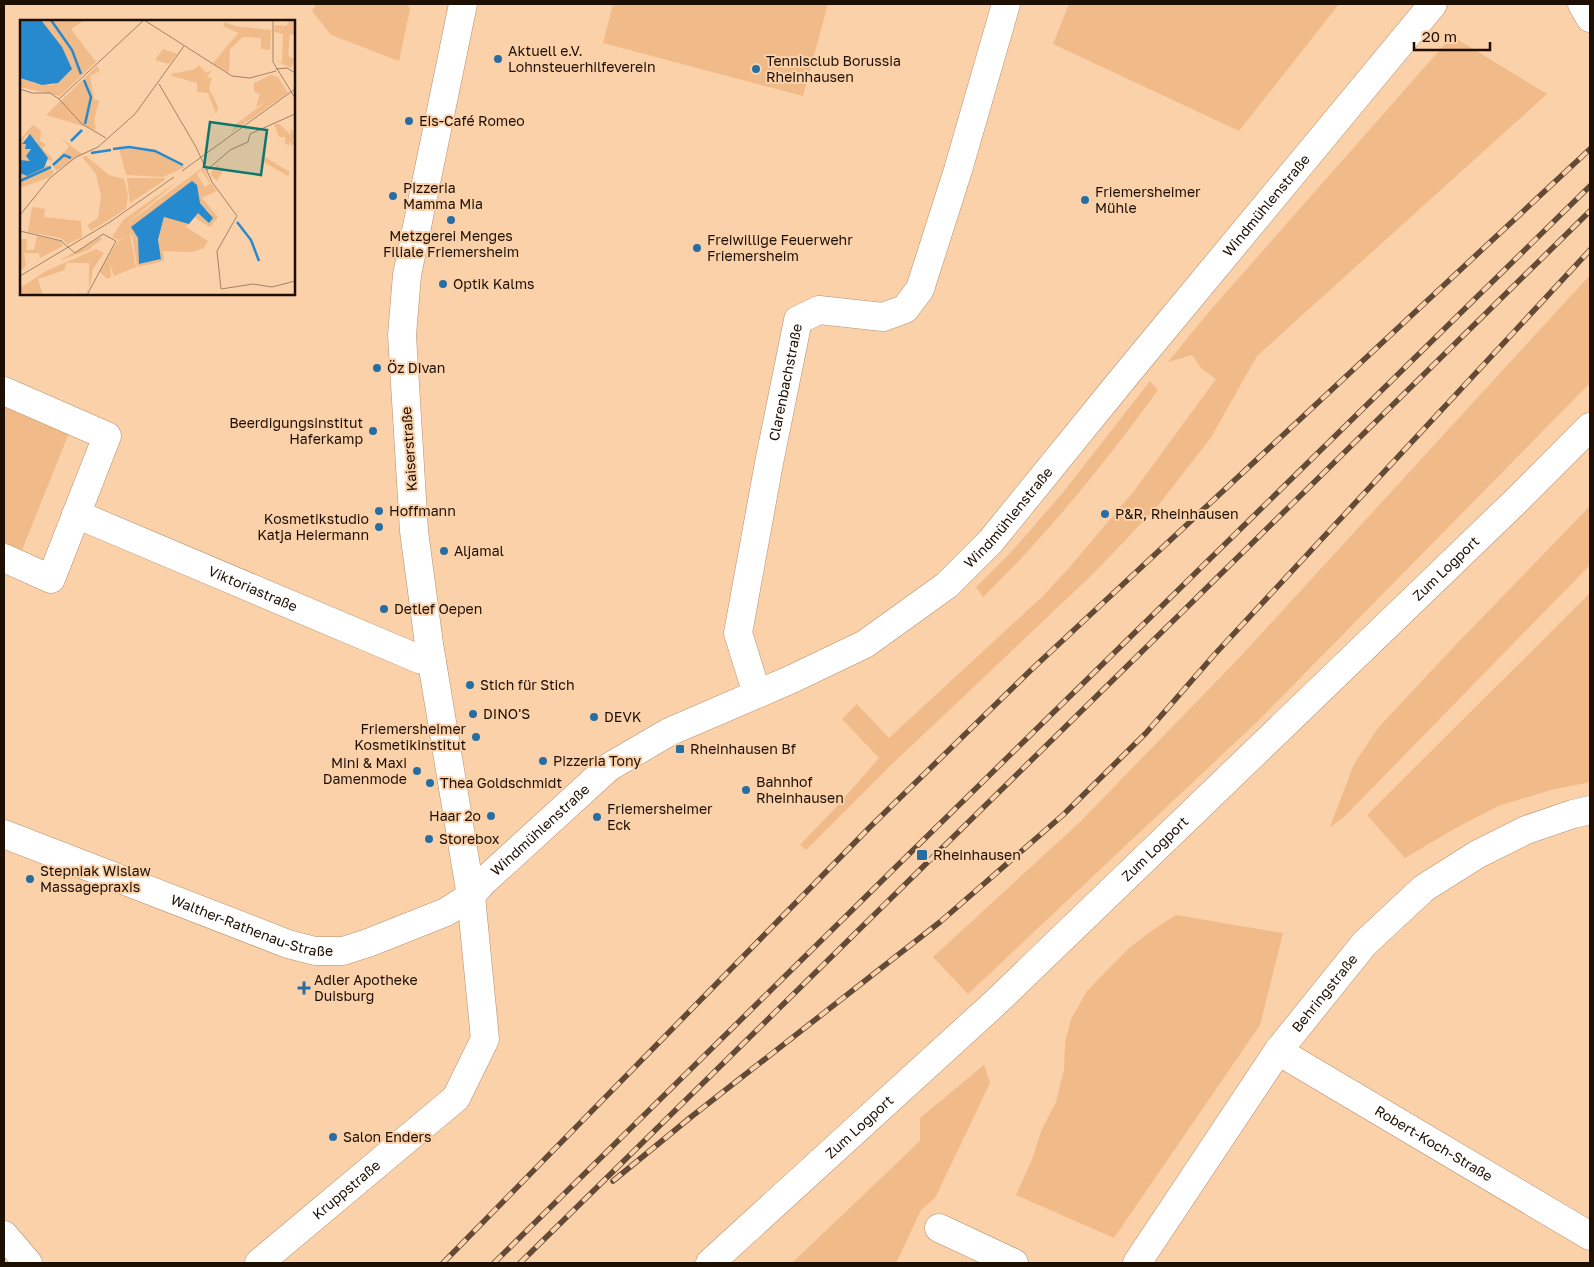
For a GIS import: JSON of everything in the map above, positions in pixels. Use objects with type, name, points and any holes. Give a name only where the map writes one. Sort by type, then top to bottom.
[{"type":"street","name":"Kaiserstraße","points":[[463,4],[407,275],[402,335],[414,531],[432,662],[471,896]]},
{"type":"street","name":"Clarenbachstraße","points":[[757,694],[738,633],[769,463],[798,320],[819,310],[883,317],[905,309],[920,289],[958,170],[1006,4]]},
{"type":"street","name":"Windmühlenstraße","points":[[471,896],[483,882],[608,767],[669,732],[865,644],[947,585],[991,541],[1124,376],[1433,4]]},
{"type":"street","points":[[1582,4],[1590,18]]},
{"type":"street","points":[[4,391],[107,436],[51,579],[4,558]]},
{"type":"street","name":"Zum Logport","points":[[710,1263],[994,1003],[1515,502],[1590,427]]},
{"type":"street","name":"Viktoriastraße","points":[[76,514],[419,659],[432,662]]},
{"type":"street","name":"Behringstraße","points":[[1136,1263],[1278,1051],[1364,944],[1424,888],[1478,854],[1526,830],[1590,810]]},
{"type":"street","name":"Walther-Rathenau-Straße","points":[[4,834],[288,944],[315,951],[343,951],[368,943],[446,912],[471,896]]},
{"type":"street","name":"Kruppstraße","points":[[259,1263],[456,1098],[485,1039],[471,896]]},
{"type":"street","name":"Robert-Koch-Straße","points":[[1278,1051],[1590,1236]]},
{"type":"street","points":[[940,1228],[1014,1263]]},
{"type":"street","points":[[4,1234],[28,1263]]},
{"type":"shaded area","points":[[316,4],[407,4],[410,9],[399,61],[331,35],[312,11]]},
{"type":"shaded area","name":"Tennisclub Borussia Rheinhausen","points":[[613,4],[828,4],[803,96],[603,43]]},
{"type":"shaded area","points":[[1069,4],[1339,4],[1239,131],[1053,44]]},
{"type":"shaded area","points":[[1452,36],[1547,94],[1257,356],[1210,439],[1156,508],[1094,573],[889,767],[806,850],[800,845],[879,758],[842,719],[857,704],[889,738],[1042,597],[1068,569],[1134,491],[1216,379],[1202,369],[1192,355],[1168,362],[1208,313]]},
{"type":"shaded area","points":[[1590,275],[1590,383],[1259,720],[968,994],[933,957],[1080,822],[1239,658]]},
{"type":"shaded area","points":[[1150,381],[1158,390],[1117,445],[1031,548],[983,597],[976,587],[1012,551],[1065,490]]},
{"type":"shaded area","points":[[4,399],[71,428],[22,550],[4,543]]},
{"type":"shaded area","points":[[1590,506],[1590,565],[1344,817],[1330,827],[1354,764],[1378,728]]},
{"type":"shaded area","points":[[1590,593],[1590,782],[1551,790],[1498,806],[1405,858],[1367,815]]},
{"type":"shaded area","points":[[1176,915],[1283,933],[1260,1025],[1114,1238],[1016,1195],[1033,1157],[1041,1131],[1056,1102],[1064,1069],[1065,1043],[1071,1019],[1087,991],[1128,949]]},
{"type":"shaded area","points":[[984,1065],[990,1083],[935,1198],[921,1210],[897,1261],[898,1263],[792,1263],[920,1141],[920,1118]]},
{"type":"railway","points":[[443,1263],[869,828],[1031,670],[1590,149]]},
{"type":"railway","points":[[494,1263],[1590,186]]},
{"type":"railway","points":[[520,1263],[1590,211]]},
{"type":"railway","points":[[613,1181],[691,1117],[940,922],[1063,815],[1146,733],[1215,654],[1590,250]]},
{"type":"place","name":"Aktuell e.V. Lohnsteuerhilfeverein","points":[[498,59]]},
{"type":"place","name":"Tennisclub Borussia Rheinhausen","points":[[756,69]]},
{"type":"place","name":"Eis-Café Romeo","points":[[409,121]]},
{"type":"place","name":"Pizzeria Mamma Mia","points":[[393,196]]},
{"type":"place","name":"Friemersheimer Mühle","points":[[1085,200]]},
{"type":"place","name":"Metzgerei Menges Filiale Friemersheim","points":[[451,220]]},
{"type":"place","name":"Freiwillige Feuerwehr Friemersheim","points":[[697,248]]},
{"type":"place","name":"Optik Kalms","points":[[443,284]]},
{"type":"place","name":"Öz Divan","points":[[377,368]]},
{"type":"place","name":"Beerdigungsinstitut Haferkamp","points":[[373,431]]},
{"type":"place","name":"Hoffmann","points":[[379,511]]},
{"type":"place","name":"P&R, Rheinhausen","points":[[1105,514]]},
{"type":"place","name":"Kosmetikstudio Katja Heiermann","points":[[379,527]]},
{"type":"place","name":"Aljamal","points":[[444,551]]},
{"type":"place","name":"Detlef Oepen","points":[[384,609]]},
{"type":"place","name":"Stich für Stich","points":[[470,685]]},
{"type":"place","name":"DINO'S","points":[[473,714]]},
{"type":"place","name":"DEVK","points":[[594,717]]},
{"type":"place","name":"Friemersheimer Kosmetikinstitut","points":[[476,737]]},
{"type":"place","name":"Rheinhausen Bf","points":[[680,749]]},
{"type":"place","name":"Pizzeria Tony","points":[[543,761]]},
{"type":"place","name":"Mini & Maxi Damenmode","points":[[417,771]]},
{"type":"place","name":"Thea Goldschmidt","points":[[430,783]]},
{"type":"place","name":"Bahnhof Rheinhausen","points":[[746,790]]},
{"type":"place","name":"Haar 2o","points":[[491,816]]},
{"type":"place","name":"Friemersheimer Eck","points":[[597,817]]},
{"type":"place","name":"Storebox","points":[[429,839]]},
{"type":"place","name":"Rheinhausen","points":[[922,855]]},
{"type":"place","name":"Stepniak Wislaw Massagepraxis","points":[[30,879]]},
{"type":"place","name":"Adler Apotheke Duisburg","points":[[304,988]]},
{"type":"place","name":"Salon Enders","points":[[333,1137]]}]
